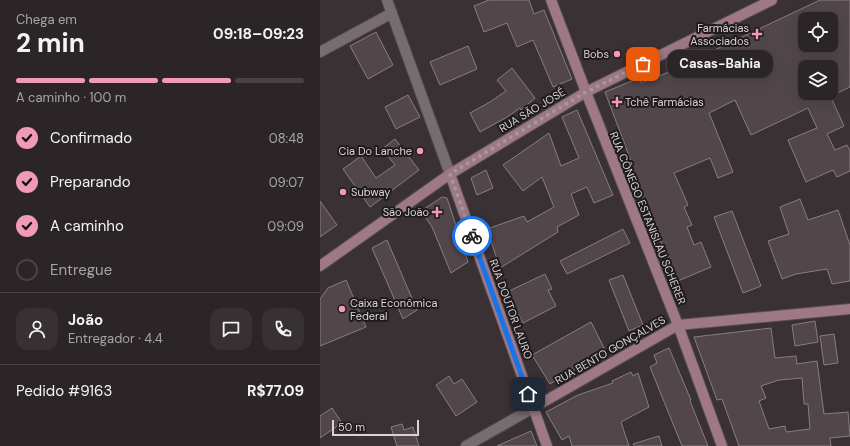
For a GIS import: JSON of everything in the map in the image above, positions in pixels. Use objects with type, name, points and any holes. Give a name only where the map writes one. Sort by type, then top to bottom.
[{"type":"street","name":"RUA DOUTOR LAURO","points":[[388,0],[547,446]]},
{"type":"street","name":"RUA CÔNEGO ESTANISLAU SCHERER","points":[[551,0],[678,325],[722,446]]},
{"type":"street","name":"RUA SÃO JOSÉ","points":[[320,266],[450,174],[586,92],[772,0]]},
{"type":"street","points":[[320,52],[392,13]]},
{"type":"street","name":"RUA BENTO GONÇALVES","points":[[466,446],[678,325],[850,309]]},
{"type":"building","points":[[489,0],[529,0],[534,14],[544,10],[572,79],[553,87],[533,40],[517,47],[507,23],[484,32],[474,6]]},
{"type":"building","points":[[820,0],[850,0],[850,87],[838,93],[838,60],[798,60],[798,100],[832,100],[844,126],[827,134],[835,150],[847,145],[850,151],[850,171],[837,177],[833,170],[806,182],[788,140],[817,128],[808,108],[751,135],[735,100],[709,113],[733,172],[718,178],[710,158],[674,173],[688,205],[684,207],[692,225],[687,227],[694,245],[701,242],[711,267],[678,281],[658,238],[653,226],[655,225],[646,202],[644,203],[628,162],[631,161],[605,92],[639,78],[641,83],[674,70],[672,65],[688,59],[689,62]]},
{"type":"building","points":[[376,32],[393,65],[368,79],[350,46]]},
{"type":"building","points":[[468,46],[477,69],[440,85],[430,62]]},
{"type":"building","points":[[512,68],[535,98],[521,110],[520,108],[480,132],[470,113],[506,91],[497,80]]},
{"type":"building","points":[[408,95],[420,117],[396,129],[385,107]]},
{"type":"building","points":[[577,110],[613,195],[594,203],[587,187],[571,194],[579,215],[557,227],[558,232],[500,268],[487,229],[524,216],[527,222],[554,207],[542,177],[523,191],[503,165],[549,133],[561,166],[579,158],[562,117]]},
{"type":"building","points":[[395,139],[419,170],[370,207],[343,169],[361,156],[376,178],[395,165],[382,149]]},
{"type":"building","points":[[486,170],[493,188],[477,195],[471,178]]},
{"type":"building","points":[[442,197],[447,198],[468,262],[451,273],[432,227],[421,211]]},
{"type":"building","points":[[800,199],[808,220],[838,210],[850,245],[850,281],[832,284],[827,269],[796,274],[782,279],[768,241],[789,234],[780,207]]},
{"type":"building","points":[[320,201],[337,225],[320,237]]},
{"type":"building","points":[[732,211],[761,286],[743,293],[714,217]]},
{"type":"building","points":[[623,229],[630,243],[567,274],[560,261]]},
{"type":"building","points":[[387,240],[417,310],[403,319],[372,248]]},
{"type":"building","points":[[545,274],[552,289],[548,290],[556,306],[523,323],[507,292]]},
{"type":"building","points":[[623,275],[643,325],[629,331],[609,280]]},
{"type":"building","name":"Caixa Econômica Federal","points":[[346,280],[366,327],[320,346],[320,299],[328,288]]},
{"type":"building","points":[[815,321],[818,342],[795,346],[792,325]]},
{"type":"building","points":[[591,322],[605,350],[586,360],[588,362],[550,384],[532,355]]},
{"type":"building","points":[[771,328],[775,358],[796,356],[797,364],[817,361],[824,414],[848,412],[850,436],[830,438],[831,446],[739,446],[722,399],[717,400],[694,337]],"holes":[[[802,378],[804,404],[808,404],[810,429],[786,432],[785,426],[769,429],[759,401],[766,398],[761,386],[779,380]]]},
{"type":"building","points":[[834,334],[838,363],[824,365],[820,336]]},
{"type":"building","points":[[669,348],[691,400],[690,401],[708,446],[682,446],[650,367],[657,363],[654,355]]},
{"type":"building","points":[[631,372],[633,376],[638,373],[649,407],[621,422],[629,446],[572,446],[569,436],[562,440],[546,412],[578,395],[613,383],[612,381]]},
{"type":"building","points":[[449,376],[454,384],[462,379],[477,402],[456,416],[436,385]]},
{"type":"building","points":[[332,408],[342,423],[320,438],[320,416]]},
{"type":"building","points":[[402,424],[404,430],[413,427],[419,446],[397,446],[391,427]]},
{"type":"building","points":[[531,431],[537,446],[497,446]]},
{"type":"building","points":[[659,436],[662,446],[634,446],[633,444]]},
{"type":"way so far","points":[[472,236],[450,174],[586,92],[643,64]]},
{"type":"place","name":"Farmácias Associados","points":[[757,34]]},
{"type":"place","name":"Bobs","points":[[617,54]]},
{"type":"place","name":"Casas-Bahia","points":[[643,64]]},
{"type":"place","name":"Tchê Farmácias","points":[[617,102]]},
{"type":"place","name":"Cia Do Lanche","points":[[420,151]]},
{"type":"place","name":"Subway","points":[[343,192]]},
{"type":"place","name":"São João","points":[[437,212]]},
{"type":"place","name":"Caixa Econômica Federal","points":[[342,309]]},
{"type":"route","points":[[472,236],[528,394]]}]
